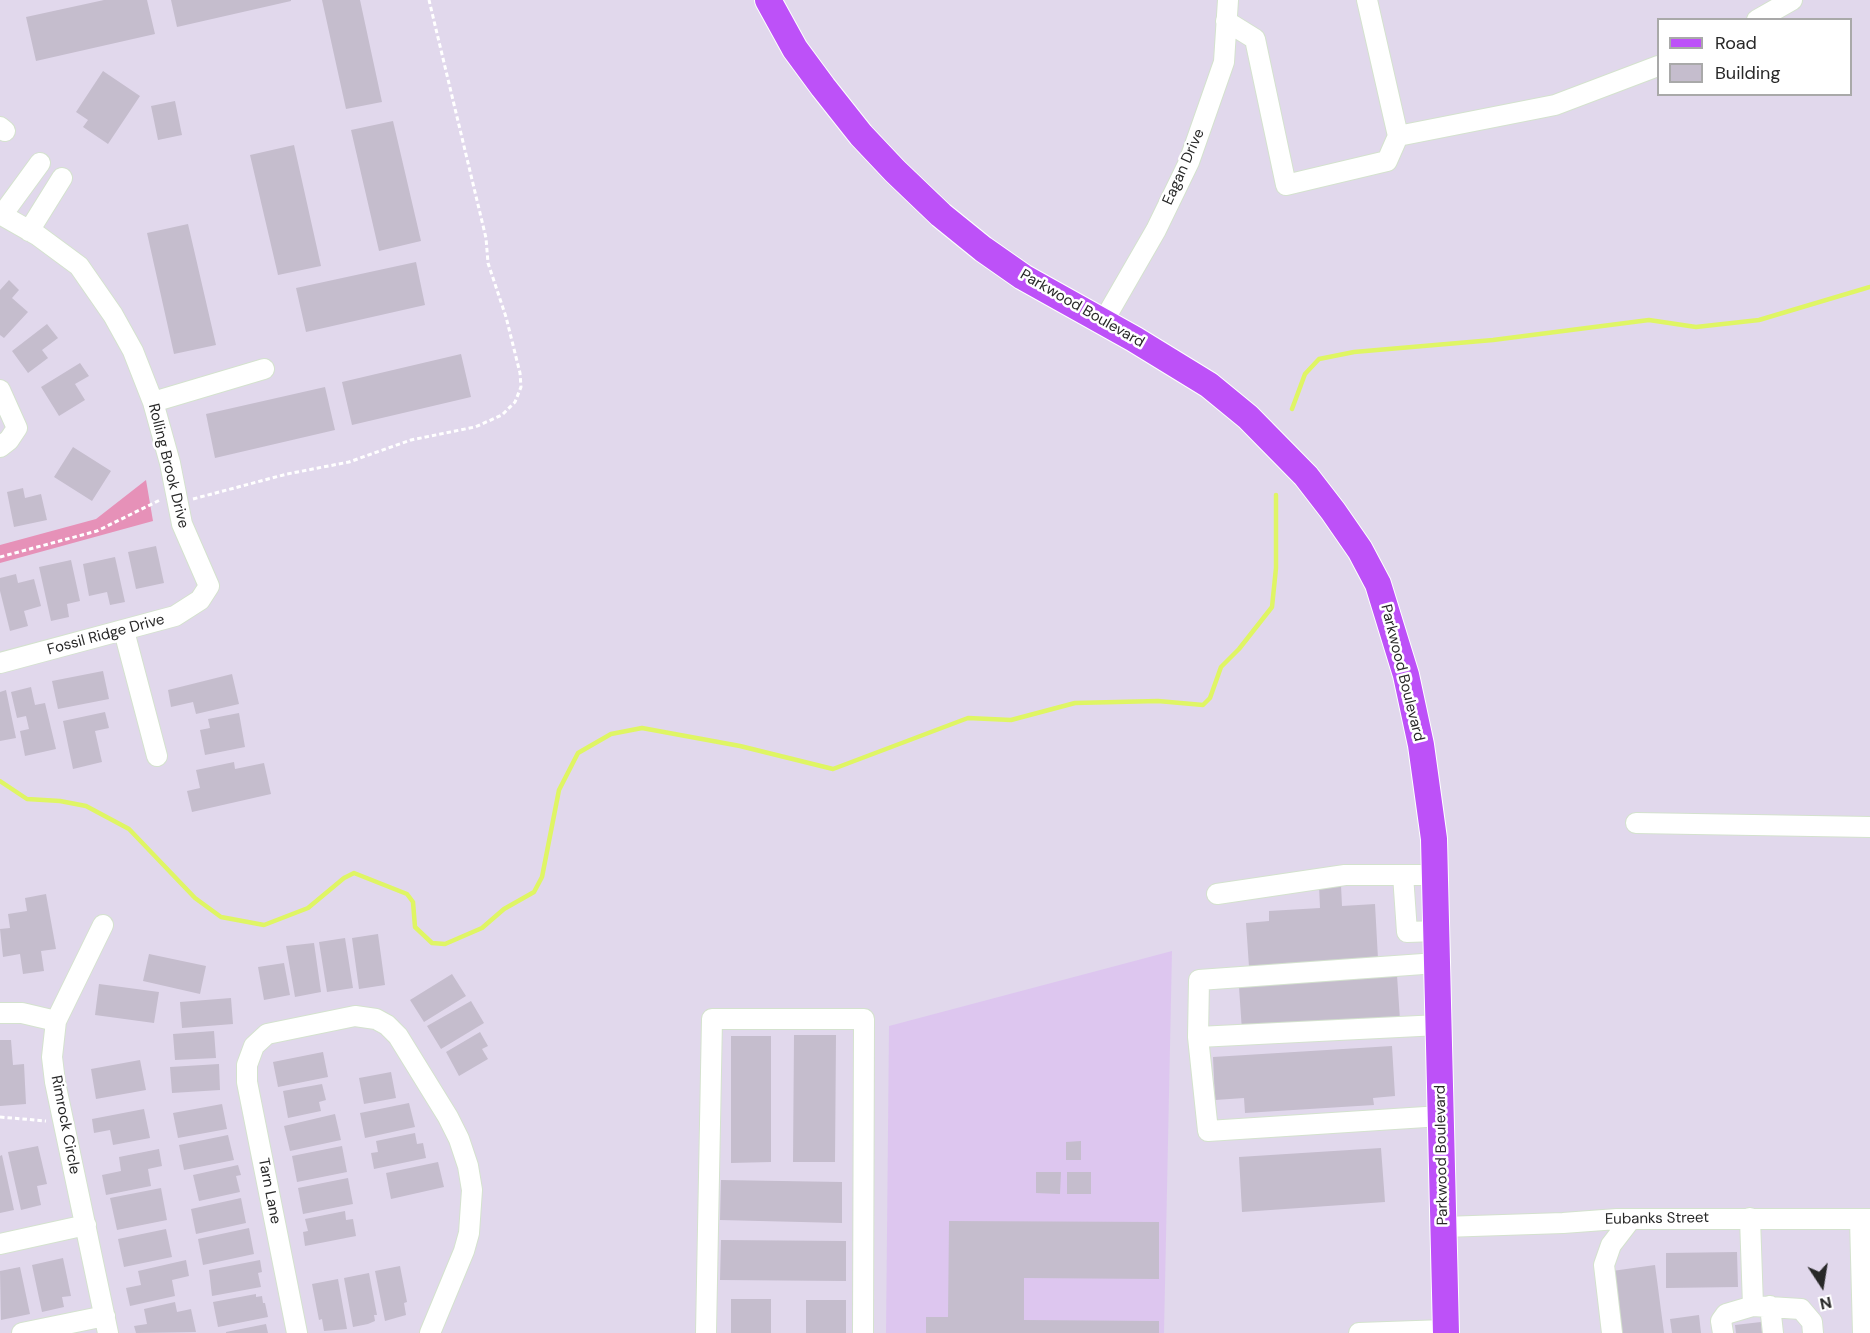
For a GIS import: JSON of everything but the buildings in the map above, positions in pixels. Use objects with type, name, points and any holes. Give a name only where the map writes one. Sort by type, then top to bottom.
[{"type":"main road","name":"Parkwood Boulevard","points":[[768,0],[795,49],[823,87],[861,135],[903,179],[941,215],[1023,277],[1209,385],[1248,417],[1306,476],[1360,550],[1378,584],[1391,620],[1406,675],[1428,786],[1436,875],[1445,1331]]},
{"type":"street","name":"Eagan Drive","points":[[1103,322],[1156,230],[1189,162],[1224,62],[1228,0]]},
{"type":"street","points":[[1226,21],[1255,39],[1286,185],[1387,161],[1398,136],[1367,0]]},
{"type":"street","points":[[1760,18],[1792,0]]},
{"type":"street","points":[[1398,136],[1555,105],[1657,67]]},
{"type":"street","points":[[1,215],[40,163]]},
{"type":"street","points":[[29,231],[62,178]]},
{"type":"street","name":"Rolling Brook Drive","points":[[1,215],[29,231],[79,266],[93,283],[133,351],[153,402],[186,536],[208,581],[206,594]]},
{"type":"street","points":[[153,402],[264,369]]},
{"type":"street","points":[[0,390],[17,428],[5,443]]},
{"type":"street","name":"Fossil Ridge Drive","points":[[0,663],[175,616],[187,610],[206,594]]},
{"type":"street","points":[[124,631],[157,756]]},
{"type":"street","points":[[1636,823],[1870,827]]},
{"type":"street","points":[[1217,894],[1345,875],[1436,875]]},
{"type":"street","points":[[1403,875],[1407,932],[1437,932]]},
{"type":"street","name":"Rimrock Circle","points":[[103,925],[56,1021],[52,1057],[55,1082],[106,1325]]},
{"type":"street","points":[[1437,963],[1199,980],[1198,1037],[1208,1131],[1441,1116]]},
{"type":"street","points":[[0,1013],[22,1012],[56,1021]]},
{"type":"street","name":"Tarn Lane","points":[[297,1333],[247,1082],[247,1065],[253,1049],[267,1034],[356,1016],[376,1019],[387,1025],[398,1036],[459,1138],[472,1190],[472,1214],[464,1251],[430,1333]]},
{"type":"street","points":[[706,1333],[712,1019],[864,1019],[863,1333]]},
{"type":"street","points":[[1198,1037],[1439,1024]]},
{"type":"street","points":[[1612,1333],[1604,1264],[1611,1245],[1631,1218]]},
{"type":"street","name":"Eubanks Street","points":[[1443,1227],[1631,1218],[1865,1219]]},
{"type":"street","points":[[1750,1218],[1761,1306],[1773,1333]]},
{"type":"street","points":[[1863,1333],[1865,1219]]},
{"type":"street","points":[[0,1244],[86,1226]]},
{"type":"street","points":[[1723,1333],[1721,1321],[1726,1314],[1761,1306],[1800,1309],[1812,1322],[1813,1333]]},
{"type":"street","points":[[22,1333],[106,1325]]},
{"type":"street","points":[[1359,1333],[1445,1331]]},
{"type":"path","points":[[0,557],[97,531],[159,500],[189,500],[287,474],[349,462],[411,440],[446,435],[475,427],[502,415],[515,402],[521,387],[520,373],[506,316],[488,263],[483,227],[429,0]]},
{"type":"path","points":[[0,1118],[47,1121]]},
{"type":"shaded area","points":[[146,480],[153,521],[0,563],[0,545],[96,519]]},
{"type":"shaded area","points":[[1172,951],[1164,1333],[886,1333],[889,1026]]},
{"type":"waterway","points":[[1292,409],[1305,374],[1319,359],[1354,352],[1493,340],[1649,320],[1696,327],[1759,320],[1870,287]]},
{"type":"waterway","points":[[0,781],[27,799],[60,801],[86,806],[129,829],[195,898],[221,917],[264,925],[308,908],[344,878],[354,873],[407,894],[413,902],[415,927],[432,943],[445,944],[482,928],[504,909],[534,892],[542,877],[559,790],[578,753],[611,734],[642,728],[740,746],[833,769],[968,718],[1011,720],[1075,703],[1158,701],[1203,705],[1210,698],[1221,667],[1239,649],[1272,607],[1276,568],[1276,495]]}]
